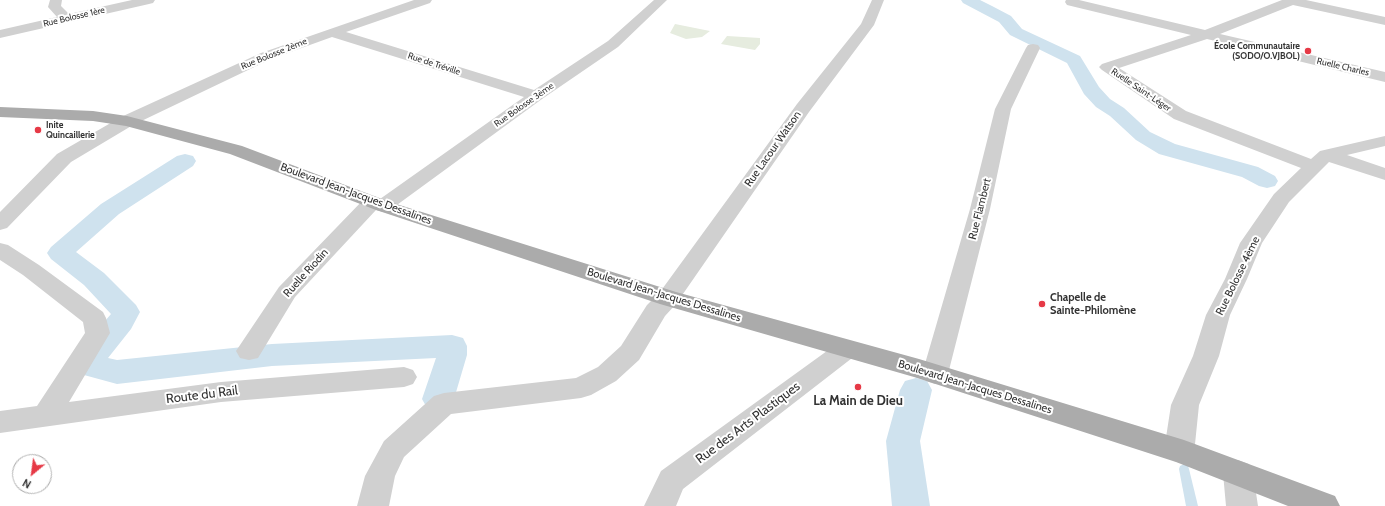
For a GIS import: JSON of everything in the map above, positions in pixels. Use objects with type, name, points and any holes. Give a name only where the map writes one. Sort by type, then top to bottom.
[{"type":"main road","name":"Boulevard Jean-Jacques Dessalines","points":[[0,112],[94,116],[127,121],[236,150],[378,204],[668,298],[935,374],[1184,452],[1324,506]]},
{"type":"street","points":[[56,0],[54,7],[67,19]]},
{"type":"street","name":"Rue Bolosse 1ère","points":[[0,34],[149,0]]},
{"type":"street","name":"Rue Bolosse 2ème","points":[[0,224],[64,158],[127,121],[266,56],[426,0]]},
{"type":"street","name":"Rue Bolosse 3ème","points":[[378,204],[613,44],[661,0]]},
{"type":"street","name":"Rue Lacour Watson","points":[[373,506],[380,476],[394,449],[444,404],[581,388],[607,374],[630,353],[656,311],[668,298],[802,108],[867,25],[878,0]]},
{"type":"street","points":[[1289,1],[1385,21]]},
{"type":"street","name":"Ruelle Saint-Léger","points":[[1289,1],[1207,34],[1107,67],[1180,115],[1320,161]]},
{"type":"street","name":"Ruelle Charles","points":[[1071,2],[1385,77]]},
{"type":"street","name":"Rue de Tréville","points":[[332,32],[536,96]]},
{"type":"street","name":"Rue Flambert","points":[[935,374],[980,209],[1003,109],[1033,48]]},
{"type":"street","points":[[1320,161],[1385,141]]},
{"type":"street","points":[[1320,161],[1385,174]]},
{"type":"street","name":"Rue Bolosse 4ème","points":[[1184,452],[1180,444],[1185,405],[1206,356],[1218,315],[1236,279],[1251,243],[1281,198],[1320,161]]},
{"type":"street","name":"Ruelle Riodin","points":[[249,351],[287,292],[378,204]]},
{"type":"street","points":[[0,250],[31,270],[94,318],[98,333],[46,415]]},
{"type":"street","name":"Rue des Arts Plastiques","points":[[660,506],[672,480],[847,349]]},
{"type":"street","name":"Route du Rail","points":[[0,422],[221,392],[404,377]]},
{"type":"street","points":[[1238,473],[1242,506]]},
{"type":"shaded area","points":[[675,24],[710,31],[702,37],[686,39],[670,33]]},
{"type":"shaded area","points":[[727,36],[760,38],[760,44],[755,50],[721,44]]},
{"type":"waterway","points":[[968,0],[1005,19],[1016,32],[1074,60],[1091,90],[1103,103],[1117,112],[1143,136],[1167,149],[1250,172],[1267,181]]},
{"type":"waterway","points":[[185,161],[110,209],[60,253],[94,279],[126,312],[121,322],[92,357],[95,367],[117,372],[272,355],[452,346],[452,355],[438,399]]},
{"type":"waterway","points":[[911,506],[903,441],[916,390]]},
{"type":"waterway","points":[[1184,469],[1192,506]]},
{"type":"place","name":"École Communautaire (SODO/O.VJBOL)","points":[[1308,51]]},
{"type":"place","name":"Inite Quincaillerie","points":[[38,130]]},
{"type":"place","name":"Chapelle de Sainte-Philomène","points":[[1042,304]]},
{"type":"place","name":"La Main de Dieu","points":[[858,387]]}]
